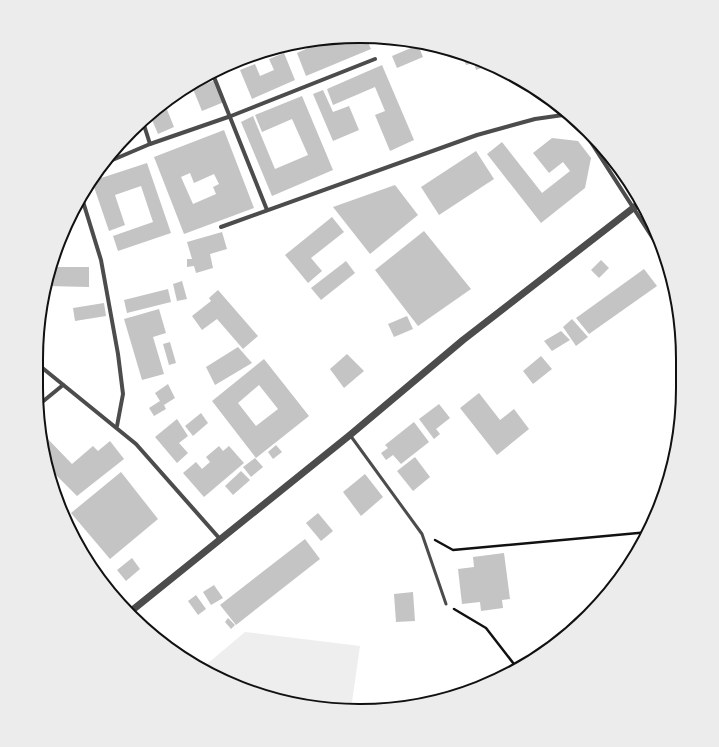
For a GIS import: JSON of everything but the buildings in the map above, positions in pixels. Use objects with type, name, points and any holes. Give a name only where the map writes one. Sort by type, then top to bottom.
[{"type":"street","points":[[115,159],[150,144],[231,116],[375,59]]},
{"type":"street","points":[[215,78],[231,116],[267,210]]},
{"type":"street","points":[[221,227],[341,182],[477,135],[535,119],[560,115]]},
{"type":"street","points":[[144,128],[150,144]]},
{"type":"street","points":[[597,151],[650,233]]},
{"type":"street","points":[[84,204],[102,260],[118,354],[123,394],[117,426]]},
{"type":"street","points":[[134,609],[350,435],[478,328],[636,206]]},
{"type":"street","points":[[43,368],[117,426],[148,456],[220,539]]},
{"type":"street","points":[[44,401],[63,385]]},
{"type":"lane","points":[[350,435],[422,534],[446,604]]},
{"type":"path","points":[[422,534],[453,550],[640,533]]},
{"type":"path","points":[[446,604],[486,628],[514,664]]},
{"type":"shaded area","points":[[245,632],[360,646],[352,704],[318,701],[278,693],[238,680],[206,665]]}]
